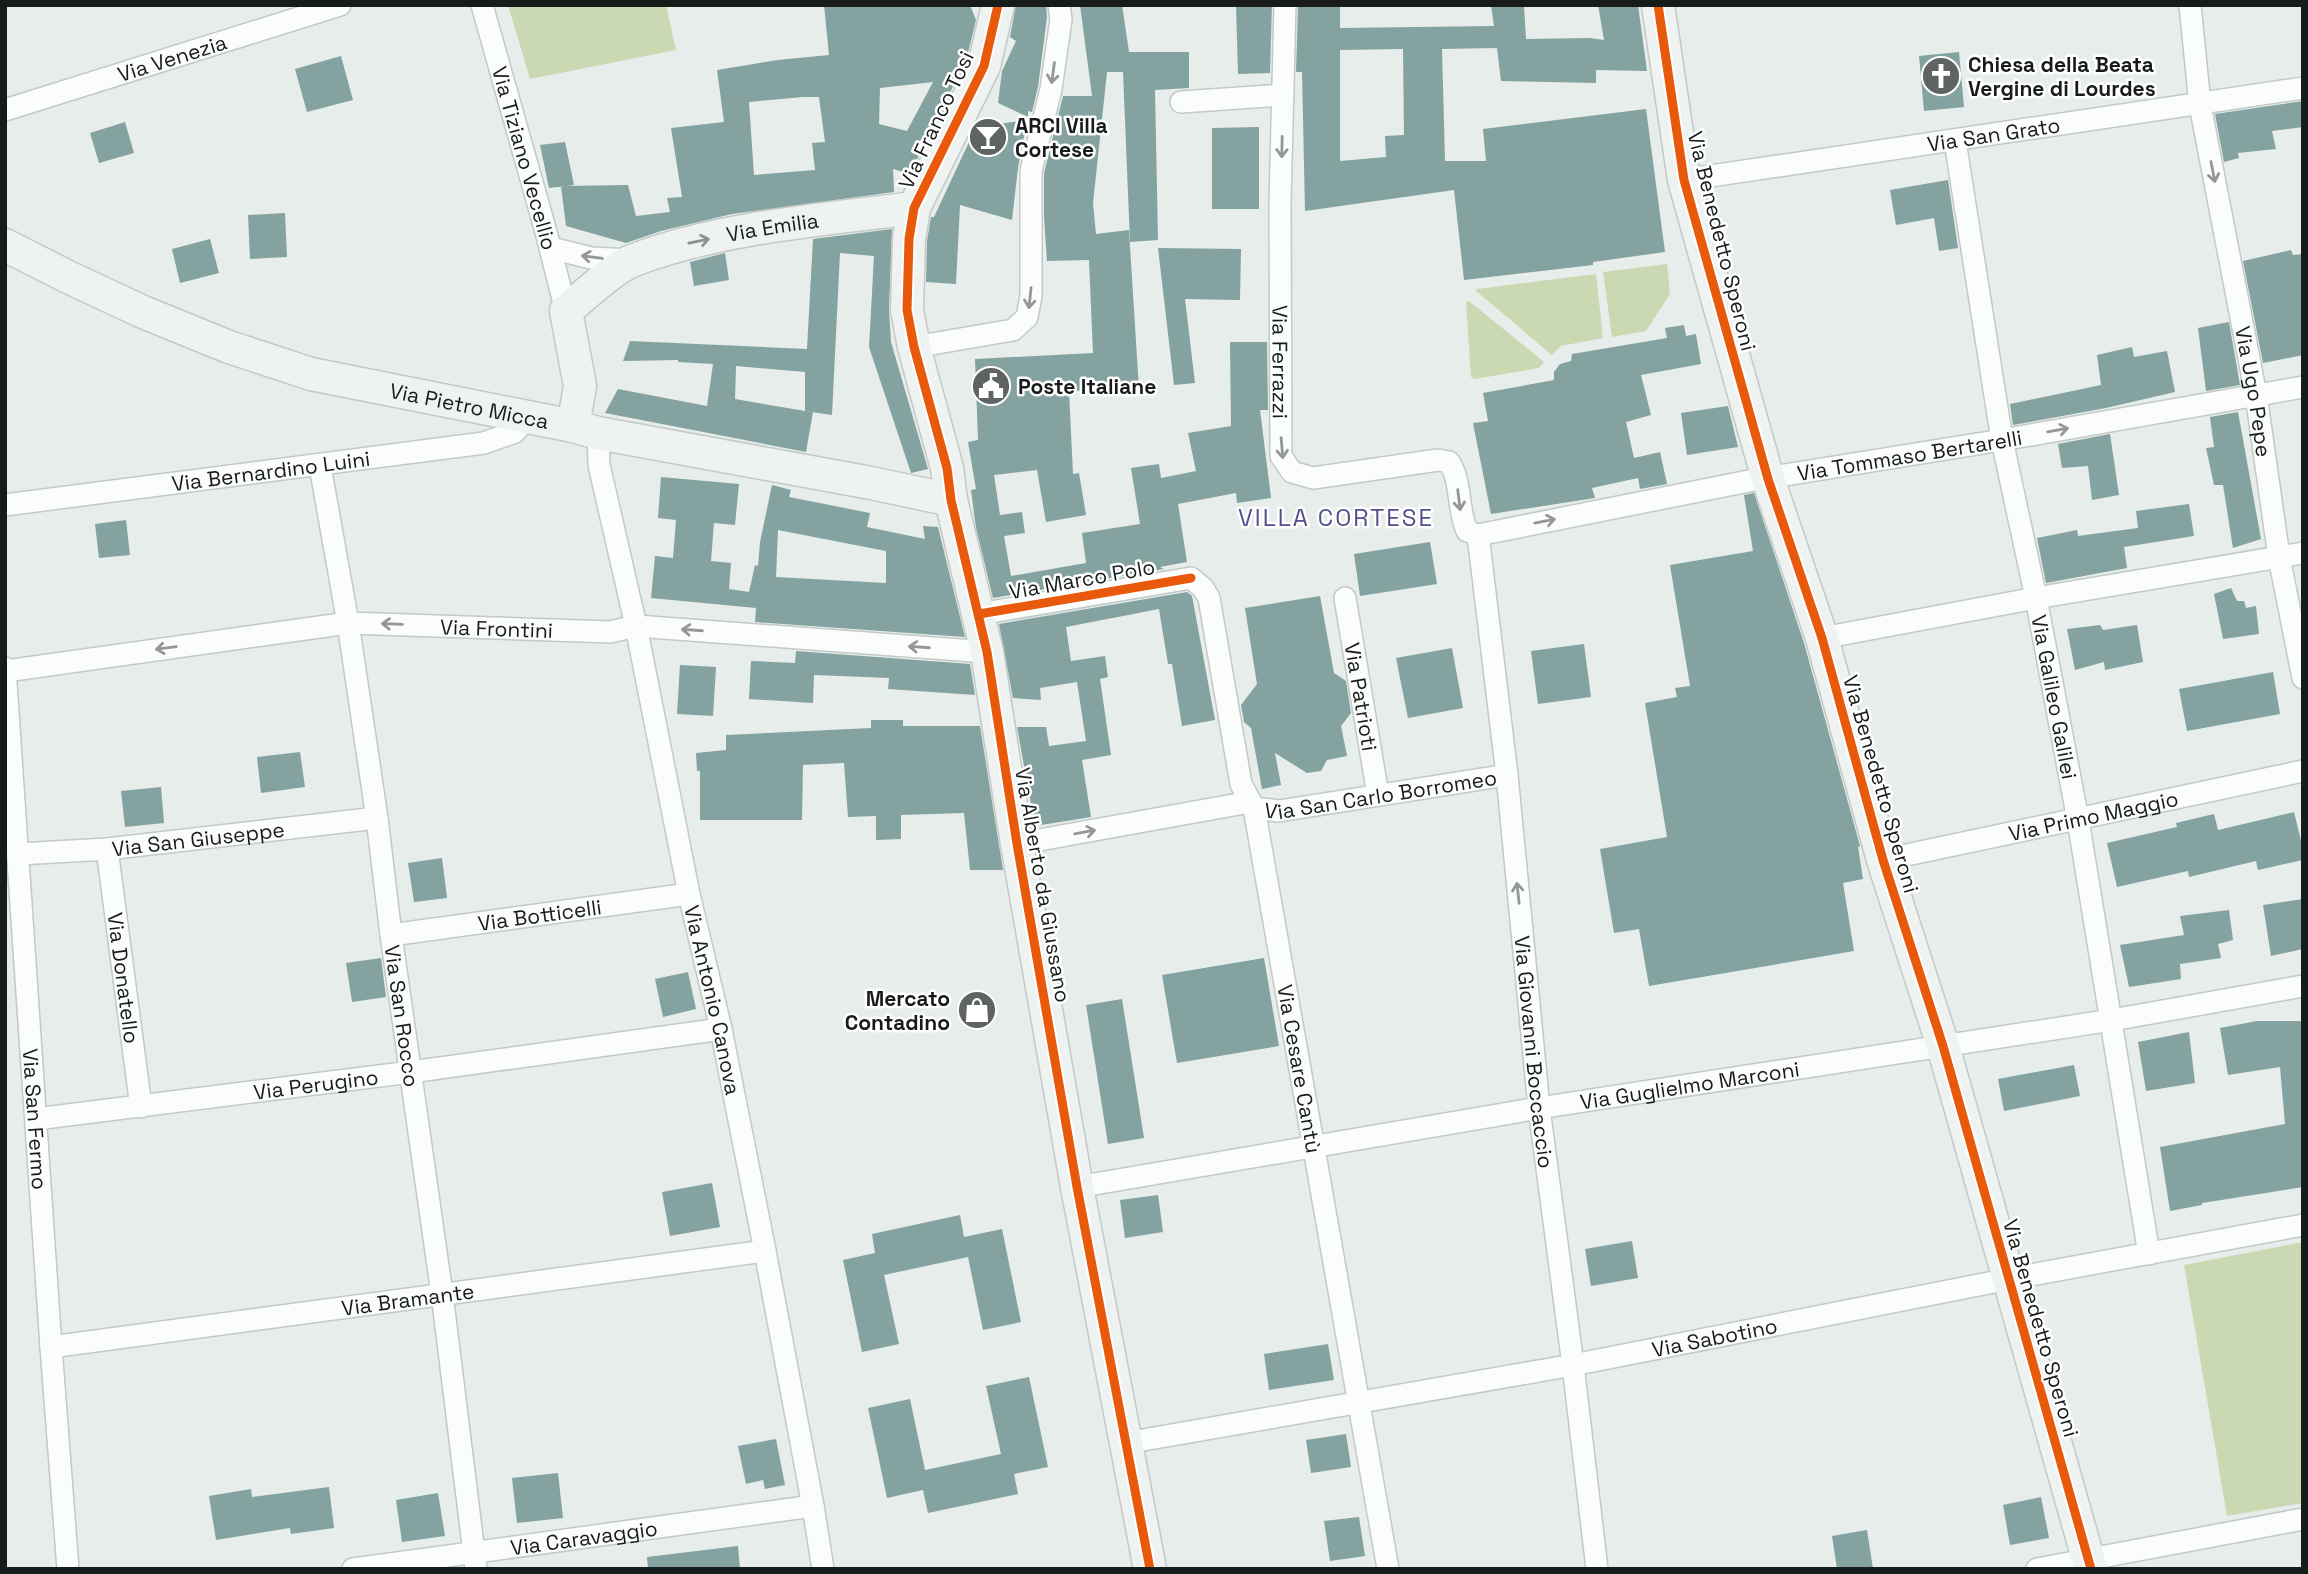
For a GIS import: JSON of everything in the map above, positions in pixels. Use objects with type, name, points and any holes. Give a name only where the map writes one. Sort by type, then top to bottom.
[{"type":"street","name":"Via Venezia","points":[[5,110],[340,5]]},
{"type":"street","name":"Via Tiziano Vecellio","points":[[482,5],[551,248],[566,311]]},
{"type":"street","name":"Via Franco Tosi","points":[[914,208],[984,66],[997,5]]},
{"type":"street","points":[[914,347],[1013,330],[1027,317],[1031,296],[1031,171],[1051,89],[1060,19],[1059,5]]},
{"type":"street","name":"Via Ferrazzi","points":[[1285,5],[1280,203],[1281,456],[1292,472],[1313,478],[1438,460],[1449,462],[1455,471],[1461,516],[1467,531],[1478,535]]},
{"type":"street","name":"Via Benedetto Speroni","points":[[1658,5],[1684,180],[1768,479],[1822,638],[1883,860],[1943,1046],[2090,1564]]},
{"type":"street","name":"Via Ugo Pepe","points":[[2190,5],[2200,105],[2256,394],[2279,557],[2303,678]]},
{"type":"street","name":"Via San Grato","points":[[1684,180],[2303,88]]},
{"type":"street","points":[[1181,102],[1283,94]]},
{"type":"street","name":"Via Galileo Galilei","points":[[1955,141],[2002,440],[2036,598],[2078,820],[2149,1254]]},
{"type":"street","name":"Via Alberto da Giussano","points":[[914,208],[909,239],[907,310],[914,347],[947,468],[951,500],[987,652],[1017,844],[1077,1187],[1150,1569]]},
{"type":"street","name":"Via Emilia","points":[[566,311],[595,286],[633,260],[684,244],[769,228],[914,208]]},
{"type":"street","name":"Via Pietro Micca","points":[[5,244],[143,312],[229,347],[311,374],[586,430],[871,482],[951,500]]},
{"type":"street","points":[[551,248],[590,258],[633,260]]},
{"type":"street","points":[[566,311],[586,430]]},
{"type":"street","name":"Via Tommaso Bertarelli","points":[[1478,535],[1754,480],[2303,387]]},
{"type":"street","name":"Via Bernardino Luini","points":[[5,505],[484,443],[515,432],[527,418]]},
{"type":"street","name":"Via Antonio Canova","points":[[586,430],[599,465],[636,626],[689,894],[721,1029],[813,1506],[822,1569]]},
{"type":"street","name":"Via San Rocco","points":[[320,466],[348,623],[377,818],[442,1294],[475,1561]]},
{"type":"street","name":"Via Giovanni Boccaccio","points":[[1478,535],[1507,775],[1539,1108],[1597,1569]]},
{"type":"street","points":[[1822,638],[2036,598],[2303,553]]},
{"type":"street","name":"Via Marco Polo","points":[[979,614],[1191,578]]},
{"type":"street","name":"Via Cesare Cantù","points":[[1191,578],[1203,588],[1209,598],[1241,784],[1252,805],[1388,1569]]},
{"type":"street","name":"Via Patrioti","points":[[1345,598],[1378,795]]},
{"type":"street","name":"Via Frontini","points":[[5,669],[348,623],[610,632],[636,626],[987,652]]},
{"type":"street","name":"Via San Fermo","points":[[5,669],[14,850],[68,1569]]},
{"type":"street","name":"Via Primo Maggio","points":[[1883,860],[2303,771]]},
{"type":"street","name":"Via San Carlo Borromeo","points":[[1017,844],[1252,805],[1279,811],[1507,775]]},
{"type":"street","name":"Via San Giuseppe","points":[[14,850],[107,849],[377,818]]},
{"type":"street","name":"Via Donatello","points":[[107,849],[141,1107]]},
{"type":"street","name":"Via Botticelli","points":[[391,935],[689,894]]},
{"type":"street","name":"Via Guglielmo Marconi","points":[[1077,1187],[1539,1108],[2112,1020],[2303,986]]},
{"type":"street","name":"Via Perugino","points":[[36,1119],[411,1072],[721,1029]]},
{"type":"street","name":"Via Sabotino","points":[[1126,1443],[1573,1364],[2303,1225]]},
{"type":"street","name":"Via Bramante","points":[[51,1347],[765,1251]]},
{"type":"street","name":"Via Caravaggio","points":[[353,1569],[475,1561],[813,1506]]},
{"type":"street","points":[[2037,1569],[2090,1564],[2303,1519]]},
{"type":"green space","points":[[508,5],[666,5],[676,50],[530,79]]},
{"type":"green space","points":[[1667,264],[1670,294],[1646,331],[1612,337],[1603,272]]},
{"type":"green space","points":[[1596,274],[1603,338],[1561,346],[1552,355],[1476,291],[1477,289]]},
{"type":"green space","points":[[1469,301],[1544,362],[1539,368],[1475,379],[1471,377],[1466,302]]},
{"type":"green space","points":[[2303,1242],[2303,1503],[2227,1516],[2184,1265]]},
{"type":"building","points":[[824,5],[970,5],[976,20],[968,53],[961,54],[962,68],[910,174],[893,169],[894,192],[732,214],[661,231],[626,243],[566,226],[561,186],[628,185],[636,216],[670,212],[667,198],[682,197],[671,128],[724,122],[717,70],[829,55]],"holes":[[[933,82],[907,131],[879,124],[880,88]],[[819,97],[825,142],[812,143],[815,170],[754,175],[749,102]]]},
{"type":"building","points":[[1016,5],[1046,5],[1047,17],[1038,87],[1032,112],[1028,111],[1028,117],[998,103],[1002,71],[1016,41],[1010,37]]},
{"type":"building","points":[[1080,5],[1122,5],[1129,52],[1189,52],[1189,88],[1155,90],[1158,240],[1130,242],[1123,72],[1107,72],[1093,203],[1096,234],[1129,230],[1139,389],[1069,391],[1073,474],[1079,473],[1086,515],[1046,522],[1037,470],[994,475],[1000,515],[1022,512],[1025,533],[1004,536],[1011,576],[1086,563],[1082,533],[1140,524],[1131,468],[1159,464],[1161,478],[1196,471],[1188,433],[1231,426],[1230,342],[1267,342],[1268,410],[1260,410],[1271,498],[1237,503],[1236,493],[1178,504],[1187,562],[1160,567],[1164,569],[993,598],[976,528],[971,490],[976,489],[968,442],[978,440],[975,359],[1093,353],[1089,260],[1047,261],[1044,217],[1044,173],[1063,96],[1092,96]]},
{"type":"building","points":[[1236,5],[1272,5],[1270,73],[1238,74]]},
{"type":"building","points":[[1298,5],[1340,5],[1340,28],[1494,26],[1491,5],[1524,5],[1526,39],[1604,40],[1598,5],[1638,5],[1647,71],[1596,70],[1596,83],[1501,81],[1497,48],[1442,49],[1445,161],[1486,161],[1483,129],[1646,109],[1665,252],[1593,262],[1593,265],[1464,280],[1454,190],[1305,211],[1302,72],[1296,72]],"holes":[[[1403,49],[1404,135],[1385,136],[1386,157],[1340,161],[1340,50]]]},
{"type":"building","name":"Chiesa della Beata Vergine di Lourdes","points":[[1959,52],[1964,107],[1924,111],[1919,56]]},
{"type":"building","points":[[341,56],[353,100],[307,112],[295,69]]},
{"type":"building","points":[[2303,101],[2303,127],[2272,131],[2276,149],[2238,153],[2239,158],[2224,162],[2215,114]]},
{"type":"building","points":[[1027,120],[1012,220],[960,205],[956,284],[926,282],[927,241],[931,217],[934,217],[976,127]]},
{"type":"building","points":[[125,122],[134,153],[99,163],[90,133]]},
{"type":"building","points":[[1259,127],[1259,209],[1212,209],[1212,128]]},
{"type":"building","points":[[565,142],[574,185],[549,188],[540,145]]},
{"type":"building","points":[[1948,180],[1958,248],[1939,251],[1934,218],[1896,225],[1890,190]]},
{"type":"building","points":[[285,213],[287,257],[250,259],[248,215]]},
{"type":"building","points":[[892,229],[889,309],[891,342],[928,469],[911,473],[869,347],[874,256],[840,253],[832,415],[813,412],[806,452],[605,413],[618,389],[707,406],[713,364],[678,360],[623,361],[630,341],[807,349],[813,239]],"holes":[[[736,366],[805,372],[805,411],[735,399]]]},
{"type":"building","points":[[210,239],[219,273],[180,283],[172,249]]},
{"type":"building","points":[[1158,248],[1241,249],[1240,300],[1185,299],[1195,383],[1174,385]]},
{"type":"building","points":[[2291,250],[2293,255],[2303,254],[2303,355],[2263,363],[2243,261]]},
{"type":"building","points":[[725,253],[729,280],[694,286],[690,262]]},
{"type":"building","points":[[2229,322],[2240,385],[2206,391],[2198,328]]},
{"type":"building","points":[[1684,325],[1686,336],[1696,334],[1701,364],[1641,375],[1651,415],[1626,422],[1634,458],[1660,452],[1667,484],[1640,489],[1638,478],[1592,488],[1595,498],[1491,514],[1473,423],[1488,421],[1483,393],[1554,380],[1554,372],[1560,364],[1571,361],[1572,354],[1667,338],[1665,328]]},
{"type":"building","points":[[2132,347],[2134,357],[2167,351],[2175,392],[2013,425],[2010,404],[2101,385],[2097,355]]},
{"type":"building","points":[[1728,406],[1738,447],[1687,455],[1681,413]]},
{"type":"building","points":[[2238,412],[2261,539],[2233,548],[2223,485],[2214,485],[2206,448],[2214,447],[2210,417]]},
{"type":"building","points":[[2110,434],[2119,495],[2092,500],[2088,466],[2062,468],[2058,444]]},
{"type":"building","points":[[661,477],[739,484],[735,525],[714,523],[711,561],[731,563],[729,589],[749,592],[755,565],[758,566],[760,542],[772,485],[791,490],[789,497],[870,513],[867,527],[925,539],[923,526],[938,527],[965,637],[755,622],[756,608],[651,598],[655,556],[673,558],[676,520],[658,518]],"holes":[[[778,530],[886,551],[886,583],[776,577]]]},
{"type":"building","points":[[1754,493],[1804,643],[1860,846],[1863,879],[1843,883],[1854,951],[1649,986],[1639,929],[1614,933],[1600,849],[1667,837],[1645,703],[1677,697],[1675,688],[1690,686],[1670,565],[1753,551],[1744,495]]},
{"type":"building","points":[[2189,504],[2194,536],[2124,547],[2127,568],[2046,583],[2037,538],[2077,530],[2078,536],[2138,528],[2136,511]]},
{"type":"building","points":[[126,520],[130,555],[99,558],[95,524]]},
{"type":"building","points":[[1430,542],[1437,584],[1360,596],[1354,554]]},
{"type":"building","points":[[2231,588],[2237,601],[2244,601],[2246,608],[2256,606],[2259,634],[2223,639],[2214,594]]},
{"type":"building","points":[[1187,592],[1192,596],[1215,720],[1182,726],[1172,664],[1168,664],[1159,609],[1066,627],[1071,661],[1105,656],[1108,677],[1100,679],[1111,755],[1082,760],[1091,817],[1035,826],[1017,727],[1046,727],[1049,746],[1086,741],[1077,682],[1040,688],[1041,700],[1013,698],[999,624]]},
{"type":"building","points":[[1320,596],[1334,673],[1346,681],[1351,713],[1341,726],[1347,756],[1327,760],[1321,771],[1307,773],[1275,753],[1281,785],[1262,789],[1251,728],[1244,722],[1241,705],[1257,684],[1245,608]]},
{"type":"building","points":[[2100,625],[2103,630],[2137,625],[2143,662],[2105,670],[2104,662],[2075,670],[2067,629]]},
{"type":"building","points":[[1584,644],[1591,697],[1538,704],[1531,651]]},
{"type":"building","points":[[1452,648],[1463,708],[1408,718],[1396,658]]},
{"type":"building","points":[[796,651],[970,664],[975,695],[888,689],[889,678],[814,675],[813,703],[749,699],[751,661],[795,663]]},
{"type":"building","points":[[680,665],[716,667],[713,716],[677,714]]},
{"type":"building","points":[[2273,672],[2280,714],[2187,731],[2179,689]]},
{"type":"building","points":[[871,720],[903,720],[903,726],[980,726],[1003,870],[970,870],[964,813],[901,815],[901,839],[876,840],[876,816],[848,817],[844,763],[803,765],[802,820],[700,820],[700,771],[697,771],[696,753],[726,750],[726,735],[871,728]]},
{"type":"building","points":[[300,752],[305,787],[261,793],[257,757]]},
{"type":"building","points":[[161,787],[164,823],[125,827],[121,791]]},
{"type":"building","points":[[2294,812],[2303,860],[2258,870],[2256,861],[2189,877],[2188,871],[2117,887],[2107,843],[2177,827],[2176,823],[2214,814],[2218,830]]},
{"type":"building","points":[[442,858],[447,898],[414,902],[408,863]]},
{"type":"building","points":[[2303,899],[2303,949],[2271,956],[2263,905]]},
{"type":"building","points":[[2229,910],[2233,940],[2218,944],[2221,958],[2180,964],[2181,979],[2129,987],[2120,945],[2184,935],[2180,916]]},
{"type":"building","points":[[381,958],[386,997],[352,1002],[346,963]]},
{"type":"building","points":[[1264,958],[1279,1046],[1177,1063],[1162,975]]},
{"type":"building","points":[[688,972],[696,1009],[663,1017],[655,979]]},
{"type":"building","points":[[1122,999],[1144,1138],[1108,1144],[1086,1005]]},
{"type":"building","points":[[2257,1021],[2303,1021],[2303,1187],[2202,1203],[2170,1211],[2160,1147],[2285,1124],[2280,1067],[2228,1075],[2220,1028]]},
{"type":"building","points":[[2189,1032],[2195,1083],[2146,1091],[2138,1042]]},
{"type":"building","points":[[2074,1065],[2080,1096],[2004,1111],[1998,1079]]},
{"type":"building","points":[[712,1183],[720,1227],[670,1236],[662,1192]]},
{"type":"building","points":[[1158,1195],[1163,1232],[1125,1238],[1120,1200]]},
{"type":"building","points":[[960,1215],[964,1237],[1002,1229],[1021,1322],[983,1330],[968,1257],[884,1275],[899,1344],[862,1352],[843,1260],[875,1253],[872,1234]]},
{"type":"building","points":[[1632,1241],[1638,1278],[1591,1286],[1585,1249]]},
{"type":"building","points":[[1328,1344],[1334,1380],[1269,1390],[1264,1354]]},
{"type":"building","points":[[1029,1377],[1048,1467],[1014,1474],[1018,1494],[928,1513],[923,1490],[887,1498],[868,1408],[910,1399],[925,1470],[1001,1454],[986,1386]]},
{"type":"building","points":[[1346,1434],[1351,1467],[1311,1473],[1306,1440]]},
{"type":"building","points":[[776,1439],[785,1485],[765,1489],[763,1480],[746,1484],[738,1446]]},
{"type":"building","points":[[558,1473],[563,1518],[517,1523],[512,1478]]},
{"type":"building","points":[[329,1487],[334,1528],[291,1534],[290,1528],[216,1540],[209,1496],[251,1489],[252,1497]]},
{"type":"building","points":[[438,1493],[445,1536],[402,1542],[396,1500]]},
{"type":"building","points":[[2041,1497],[2049,1538],[2010,1545],[2003,1505]]},
{"type":"building","points":[[1359,1517],[1365,1556],[1330,1561],[1324,1521]]},
{"type":"building","points":[[1867,1530],[1873,1569],[1837,1569],[1832,1536]]},
{"type":"building","points":[[738,1546],[740,1569],[648,1569],[647,1557]]},
{"type":"cycle path","points":[[998,5],[984,66],[914,208],[909,239],[907,310],[914,347],[947,468],[951,500],[987,652],[1017,844],[1077,1187],[1150,1569]]},
{"type":"cycle path","points":[[1658,5],[1684,180],[1768,479],[1822,638],[1883,860],[1943,1046],[2091,1569]]},
{"type":"cycle path","points":[[979,614],[1191,578]]},
{"type":"place","name":"Chiesa della Beata Vergine di Lourdes","points":[[1941,76]]},
{"type":"place","name":"ARCI Villa Cortese","points":[[988,137]]},
{"type":"place","name":"Poste Italiane","points":[[991,386]]},
{"type":"place","name":"Mercato Contadino","points":[[977,1010]]},
{"type":"district","name":"VILLA CORTESE","points":[[1336,517]]}]
